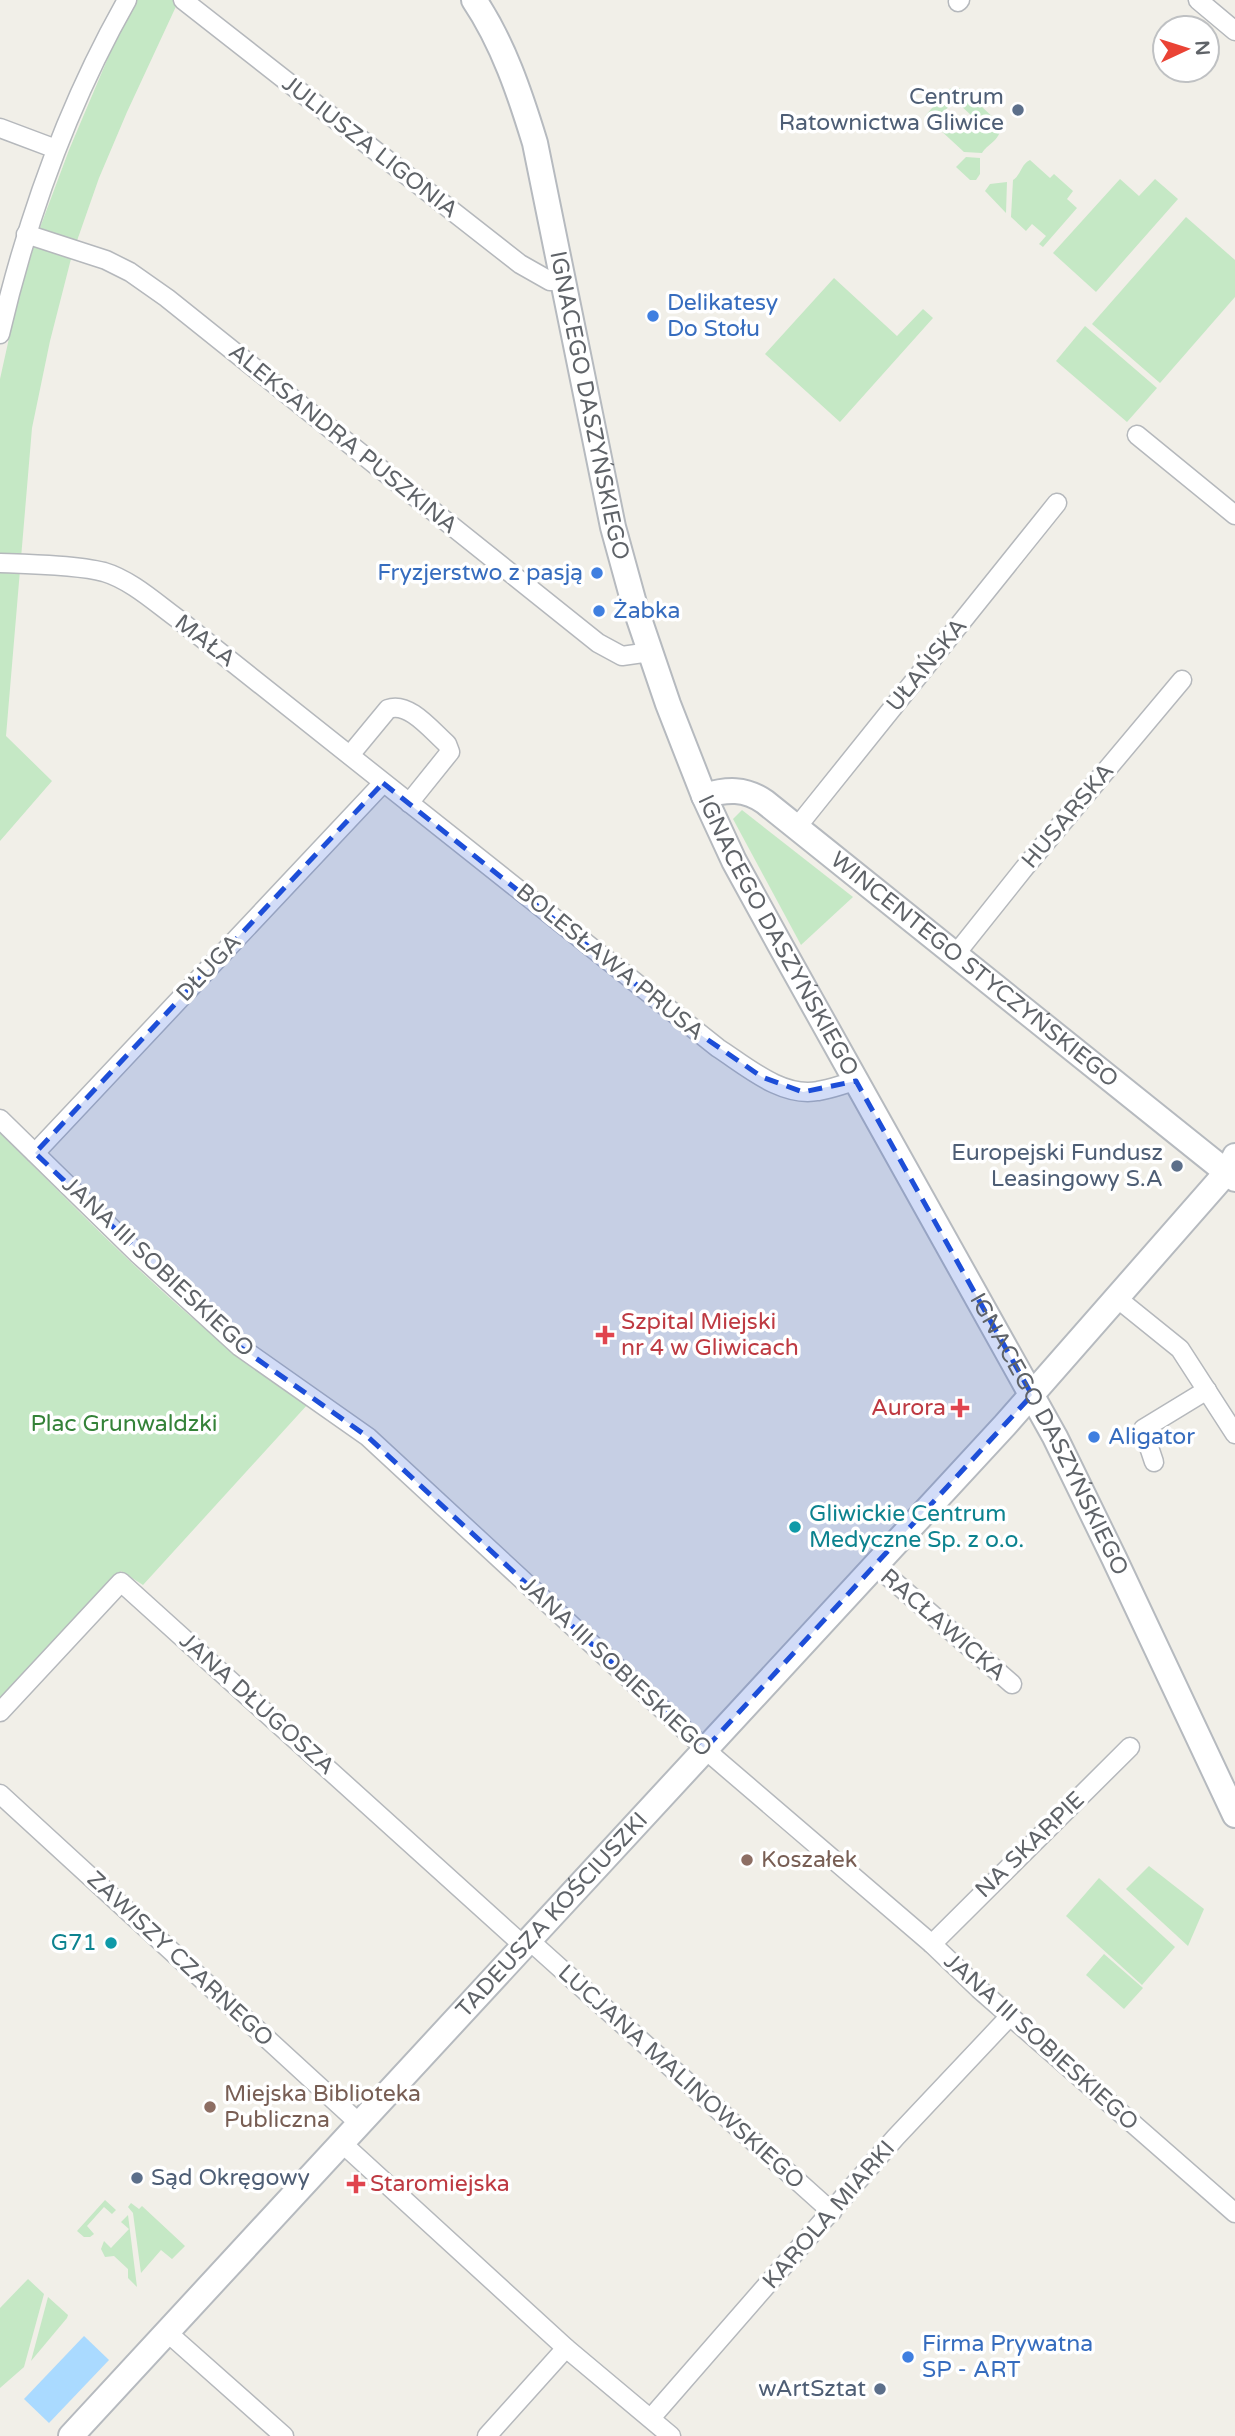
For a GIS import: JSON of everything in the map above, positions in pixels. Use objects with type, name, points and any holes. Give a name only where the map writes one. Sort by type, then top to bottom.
[{"type":"street","points":[[0,334],[26,234],[56,149],[94,63],[127,0]]},
{"type":"street","name":"JULIUSZA LIGONIA","points":[[183,0],[520,264],[550,281],[563,281]]},
{"type":"street","name":"IGNACEGO DASZYŃSKIEGO","points":[[474,0],[499,44],[522,99],[535,143],[613,527],[650,652],[704,796],[734,861],[1032,1395],[1109,1547],[1235,1815]]},
{"type":"street","points":[[1198,0],[1235,31]]},
{"type":"street","points":[[0,128],[56,149]]},
{"type":"street","name":"ALEKSANDRA PUSZKINA","points":[[26,234],[106,260],[130,272],[167,298],[597,643],[622,656],[650,652]]},
{"type":"street","points":[[1137,435],[1235,515]]},
{"type":"street","name":"UŁAŃSKA","points":[[797,827],[1057,503]]},
{"type":"street","name":"MAŁA","points":[[0,563],[85,569],[105,572],[119,579],[178,619],[383,783]]},
{"type":"street","name":"HUSARSKA","points":[[955,955],[1182,680]]},
{"type":"street","points":[[350,755],[388,709],[406,709],[447,744],[450,752],[410,803]]},
{"type":"street","name":"BOLESŁAWA PRUSA","points":[[383,783],[692,1029],[762,1077],[803,1092],[856,1081]]},
{"type":"street","name":"DŁUGA","points":[[35,1153],[383,783]]},
{"type":"street","name":"WINCENTEGO STYCZYŃSKIEGO","points":[[704,796],[727,790],[749,792],[765,802],[955,955],[1232,1169]]},
{"type":"street","name":"JANA III SOBIESKIEGO","points":[[0,1119],[138,1254],[240,1347],[368,1437],[705,1749],[932,1944],[1235,2213]]},
{"type":"street","name":"TADEUSZA KOŚCIUSZKI","points":[[71,2436],[1032,1395],[1232,1169]]},
{"type":"street","points":[[1118,1298],[1180,1349],[1235,1434]]},
{"type":"street","points":[[1154,1462],[1143,1429],[1207,1390]]},
{"type":"street","name":"RACŁAWICKA","points":[[875,1565],[1012,1684]]},
{"type":"street","name":"JANA DŁUGOSZA","points":[[0,1712],[121,1581],[527,1943]]},
{"type":"street","name":"NA SKARPIE","points":[[932,1944],[1130,1747]]},
{"type":"street","name":"ZAWISZY CZARNEGO","points":[[0,1794],[360,2124]]},
{"type":"street","name":"LUCJANA MALINOWSKIEGO","points":[[527,1943],[832,2213]]},
{"type":"street","name":"KAROLA MIARKI","points":[[651,2418],[895,2138],[1010,2016]]},
{"type":"street","points":[[343,2144],[566,2347],[671,2436]]},
{"type":"street","points":[[168,2333],[284,2436]]},
{"type":"street","points":[[487,2436],[566,2347]]},
{"type":"highlighted area","points":[[383,783],[692,1029],[762,1077],[803,1092],[856,1081],[1032,1395],[705,1749],[368,1437],[240,1347],[35,1153]]},
{"type":"green space","points":[[136,0],[179,0],[99,178],[72,255],[50,341],[32,428],[6,736],[52,781],[0,841],[0,379],[17,302],[38,233],[69,150],[121,27]]},
{"type":"green space","points":[[960,88],[957,102],[953,102],[939,117],[956,133],[972,116],[959,104],[963,89],[999,123],[998,137],[982,153],[964,152],[925,116],[949,89]]},
{"type":"green space","points":[[966,157],[980,158],[980,174],[976,180],[970,180],[956,167]]},
{"type":"green space","points":[[1030,160],[1050,178],[1054,174],[1073,191],[1067,199],[1077,208],[1043,247],[1039,244],[1046,236],[1032,224],[1026,231],[1011,217],[1013,180]]},
{"type":"green space","points":[[1120,179],[1139,196],[1155,179],[1178,199],[1096,292],[1053,253]]},
{"type":"green space","points":[[1007,182],[1006,213],[985,191],[990,184]]},
{"type":"green space","points":[[1186,217],[1235,260],[1235,297],[1160,383],[1092,324]]},
{"type":"green space","points":[[834,278],[897,336],[923,309],[933,318],[840,422],[765,354]]},
{"type":"green space","points":[[1085,326],[1157,388],[1127,422],[1056,361]]},
{"type":"green space","points":[[742,810],[853,897],[801,945],[733,819]]},
{"type":"green space","name":"Plac Grunwaldzki","points":[[0,1133],[185,1312],[266,1376],[308,1404],[143,1585],[121,1571],[0,1699]]},
{"type":"green space","points":[[1149,1866],[1204,1909],[1188,1946],[1126,1889]]},
{"type":"green space","points":[[1099,1878],[1175,1947],[1142,1985],[1066,1916]]},
{"type":"green space","points":[[1104,1954],[1143,1988],[1124,2009],[1086,1975]]},
{"type":"green space","points":[[105,2200],[116,2210],[112,2214],[104,2207],[87,2226],[94,2234],[84,2237],[77,2231]]},
{"type":"green space","points":[[131,2203],[139,2209],[142,2206],[185,2246],[172,2259],[161,2250],[141,2273],[133,2213],[128,2207]]},
{"type":"green space","points":[[128,2215],[137,2287],[128,2278],[128,2269],[114,2256],[105,2257],[101,2249],[104,2241],[111,2248],[129,2229],[121,2222]]},
{"type":"green space","points":[[28,2279],[44,2294],[24,2367],[0,2388],[0,2308]]},
{"type":"green space","points":[[48,2297],[68,2315],[31,2361]]},
{"type":"water","points":[[84,2336],[109,2360],[49,2423],[24,2399]]},
{"type":"place","name":"Centrum Ratownictwa Gliwice","points":[[1018,110]]},
{"type":"place","name":"Delikatesy Do Stołu","points":[[653,316]]},
{"type":"place","name":"Fryzjerstwo z pasją","points":[[597,573]]},
{"type":"place","name":"Żabka","points":[[599,611]]},
{"type":"place","name":"Europejski Fundusz Leasingowy S.A","points":[[1177,1166]]},
{"type":"place","name":"Szpital Miejski nr 4 w Gliwicach","points":[[605,1335]]},
{"type":"place","name":"Aurora","points":[[960,1408]]},
{"type":"place","name":"Aligator","points":[[1094,1437]]},
{"type":"place","name":"Gliwickie Centrum Medyczne Sp. z o.o.","points":[[795,1527]]},
{"type":"place","name":"Koszałek","points":[[747,1860]]},
{"type":"place","name":"G71","points":[[111,1943]]},
{"type":"place","name":"Miejska Biblioteka Publiczna","points":[[210,2107]]},
{"type":"place","name":"Sąd Okręgowy","points":[[137,2178]]},
{"type":"place","name":"Staromiejska","points":[[356,2184]]},
{"type":"place","name":"Firma Prywatna SP - ART","points":[[908,2357]]},
{"type":"place","name":"wArtSztat","points":[[880,2389]]}]
